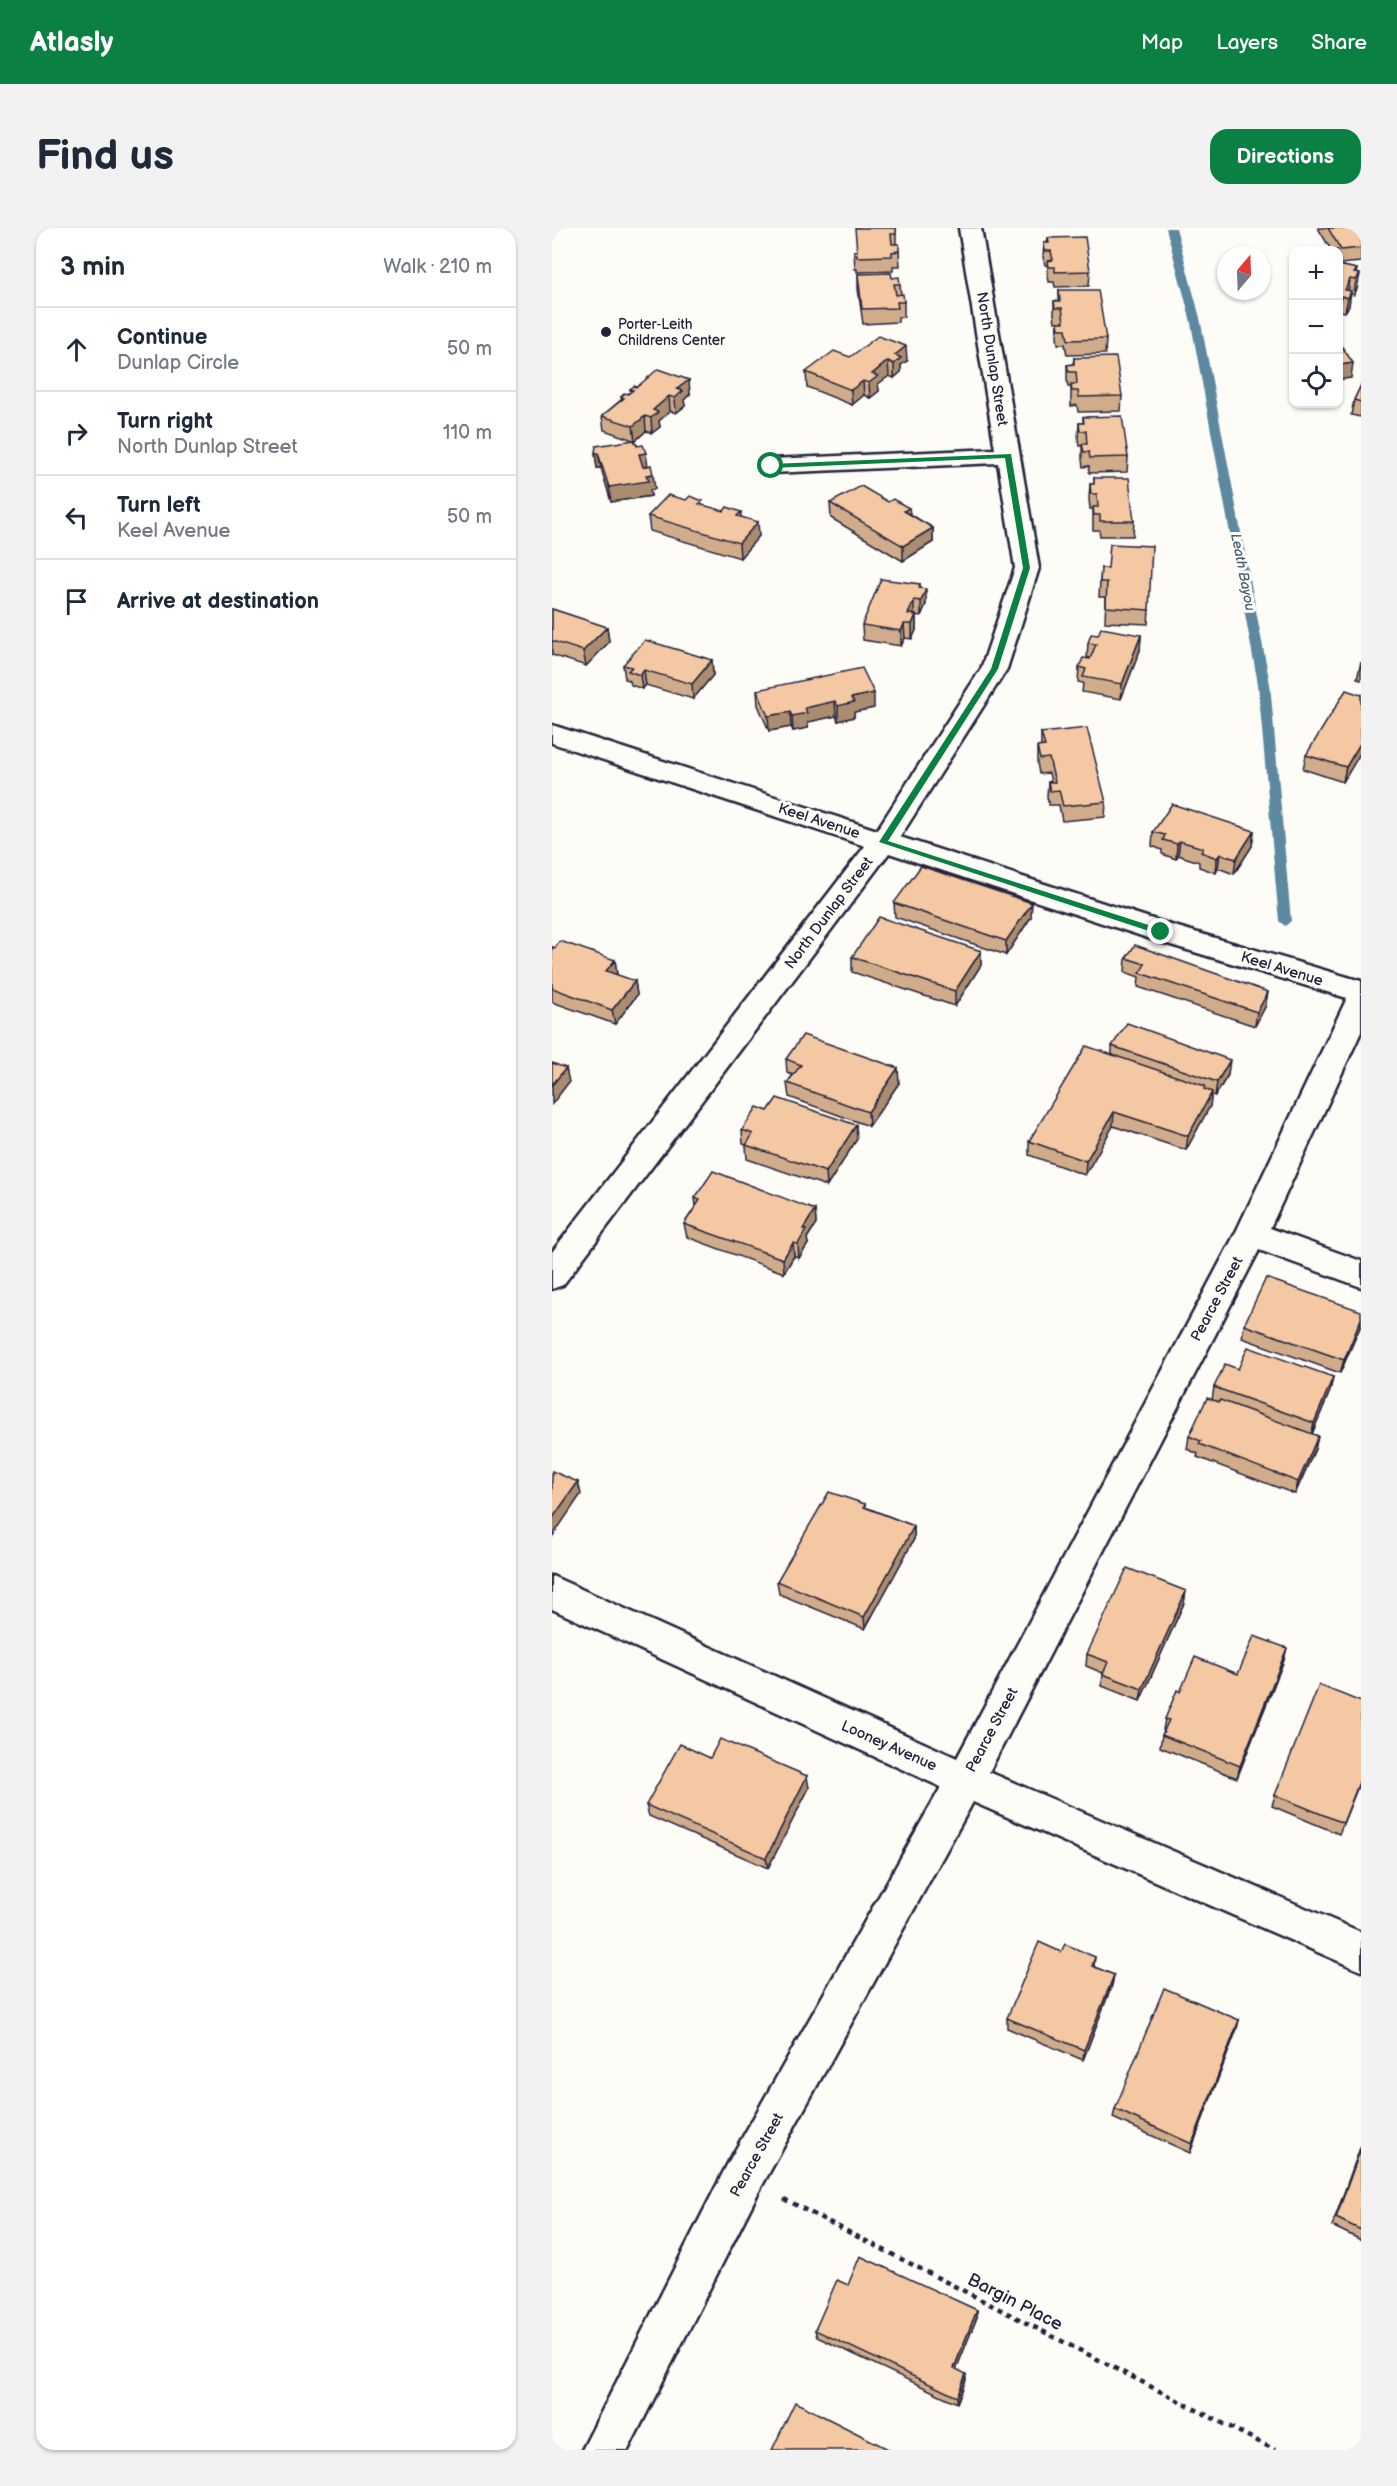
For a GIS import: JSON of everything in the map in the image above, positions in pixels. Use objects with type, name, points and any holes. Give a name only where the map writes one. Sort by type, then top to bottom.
[{"type":"street","name":"North Dunlap Street","points":[[552,1276],[883,842],[994,669],[1027,568],[970,228]]},
{"type":"street","points":[[771,466],[1008,455]]},
{"type":"street","name":"Keel Avenue","points":[[552,734],[1161,932],[1361,992]]},
{"type":"street","name":"Pearce Street","points":[[604,2450],[743,2178],[965,1780],[1251,1234],[1361,1000]]},
{"type":"street","points":[[1251,1234],[1361,1274]]},
{"type":"street","name":"Looney Avenue","points":[[552,1592],[965,1780],[1361,1952]]},
{"type":"path","name":"Bargin Place","points":[[743,2178],[1275,2450]]},
{"type":"building","points":[[855,228],[896,228],[896,234],[891,234],[892,244],[899,244],[899,251],[892,252],[892,256],[857,257],[857,254],[854,254],[854,251],[857,251]]},
{"type":"building","points":[[1328,228],[1361,228],[1361,248],[1343,250],[1343,246],[1339,246]]},
{"type":"building","points":[[1085,237],[1090,271],[1055,272],[1055,267],[1049,267],[1048,261],[1053,260],[1051,251],[1045,251],[1044,243],[1049,243],[1048,238]]},
{"type":"building","points":[[1343,266],[1357,269],[1354,273],[1360,274],[1356,280],[1350,279],[1345,290],[1351,291],[1348,298],[1343,297]]},
{"type":"building","points":[[891,273],[892,278],[899,277],[900,284],[894,284],[896,295],[903,294],[904,302],[897,302],[898,308],[862,309],[858,274]]},
{"type":"building","points":[[1059,290],[1098,290],[1106,339],[1068,340],[1066,329],[1059,329],[1058,322],[1064,322],[1062,308],[1055,308],[1054,301],[1060,301]]},
{"type":"building","points":[[878,336],[906,346],[895,355],[901,358],[894,364],[888,361],[872,374],[878,376],[869,383],[863,381],[851,390],[806,372],[834,351],[850,357]]},
{"type":"building","points":[[1343,348],[1353,363],[1343,364]]},
{"type":"building","points":[[1116,357],[1122,396],[1079,397],[1078,391],[1072,391],[1071,384],[1077,384],[1076,372],[1069,372],[1067,365],[1074,364],[1074,358]]},
{"type":"building","points":[[658,369],[689,380],[677,389],[683,391],[675,398],[669,396],[653,410],[658,412],[651,418],[645,416],[633,426],[602,416],[624,398],[621,397],[625,393],[628,394],[633,390],[630,389],[637,387]]},
{"type":"building","points":[[1361,385],[1361,402],[1354,400]]},
{"type":"building","points":[[1122,416],[1128,457],[1090,458],[1089,452],[1084,452],[1082,444],[1087,444],[1086,431],[1080,431],[1079,423],[1084,423],[1083,417]]},
{"type":"building","points":[[634,440],[637,446],[643,445],[646,453],[639,454],[643,467],[651,465],[653,474],[646,475],[649,481],[609,487],[598,453],[595,453],[596,446]]},
{"type":"building","points":[[1094,478],[1129,478],[1134,521],[1100,521],[1100,515],[1094,515],[1093,507],[1098,507],[1097,494],[1091,494],[1090,484],[1094,484]]},
{"type":"building","points":[[861,486],[888,502],[893,499],[909,508],[904,511],[933,528],[903,546],[830,503]]},
{"type":"building","points":[[668,495],[686,500],[690,496],[703,501],[699,504],[724,511],[727,507],[741,512],[737,516],[758,522],[739,543],[648,516]]},
{"type":"building","points":[[1110,544],[1152,546],[1149,610],[1106,607],[1107,582],[1100,582],[1101,568],[1108,568]]},
{"type":"building","points":[[881,579],[920,584],[919,588],[926,589],[921,601],[914,600],[908,614],[916,615],[912,624],[904,624],[901,631],[862,625]]},
{"type":"building","points":[[552,609],[607,627],[583,651],[552,641]]},
{"type":"building","points":[[1101,628],[1141,635],[1122,684],[1083,677],[1086,669],[1079,667],[1083,658],[1090,659],[1096,644],[1088,643],[1091,634],[1098,635]]},
{"type":"building","points":[[645,640],[712,660],[692,684],[644,670],[640,675],[628,671],[632,667],[623,665]]},
{"type":"building","points":[[862,668],[874,693],[851,698],[854,702],[838,706],[835,701],[805,708],[807,713],[792,716],[790,712],[768,716],[757,690]]},
{"type":"building","points":[[1346,690],[1361,695],[1361,742],[1346,767],[1306,755]]},
{"type":"building","points":[[1087,728],[1106,802],[1063,806],[1059,790],[1050,791],[1048,782],[1055,782],[1049,758],[1040,759],[1037,747],[1045,746],[1041,733]]},
{"type":"building","points":[[1172,804],[1254,831],[1236,859],[1220,854],[1217,858],[1201,852],[1203,848],[1180,841],[1177,844],[1163,840],[1165,835],[1153,832]]},
{"type":"building","points":[[921,866],[1032,903],[1006,941],[894,903]]},
{"type":"building","points":[[879,917],[981,951],[955,991],[852,957]]},
{"type":"building","points":[[560,941],[615,960],[606,971],[635,981],[612,1010],[552,988],[552,947],[555,948]]},
{"type":"building","points":[[1135,945],[1268,992],[1257,1012],[1140,973],[1145,964],[1126,958]]},
{"type":"building","points":[[1127,1023],[1230,1060],[1217,1082],[1112,1046]]},
{"type":"building","points":[[803,1035],[898,1068],[868,1112],[787,1083],[801,1065],[786,1059]]},
{"type":"building","points":[[1086,1046],[1205,1086],[1204,1089],[1212,1092],[1188,1136],[1114,1112],[1086,1161],[1029,1141]]},
{"type":"building","points":[[552,1063],[566,1068],[552,1085]]},
{"type":"building","points":[[777,1098],[856,1125],[826,1172],[746,1145],[753,1134],[742,1130],[757,1107],[768,1111]]},
{"type":"building","points":[[713,1171],[815,1210],[803,1229],[806,1230],[798,1244],[793,1243],[783,1259],[684,1224],[700,1200],[695,1198]]},
{"type":"building","points":[[1266,1278],[1361,1311],[1361,1319],[1344,1360],[1244,1325]]},
{"type":"building","points":[[1248,1347],[1333,1377],[1314,1423],[1214,1387],[1225,1364],[1238,1369]]},
{"type":"building","points":[[1207,1398],[1219,1402],[1220,1400],[1318,1436],[1298,1482],[1199,1444],[1201,1441],[1189,1436]]},
{"type":"building","points":[[552,1471],[578,1482],[552,1519]]},
{"type":"building","points":[[829,1492],[865,1504],[864,1507],[914,1526],[864,1617],[777,1581]]},
{"type":"building","points":[[1127,1568],[1186,1591],[1142,1689],[1103,1674],[1108,1662],[1087,1654]]},
{"type":"building","points":[[1254,1636],[1287,1648],[1240,1766],[1162,1735],[1169,1720],[1165,1719],[1177,1690],[1180,1692],[1195,1657],[1238,1674]]},
{"type":"building","points":[[1319,1685],[1361,1702],[1361,1777],[1343,1823],[1275,1795]]},
{"type":"building","points":[[720,1739],[807,1776],[766,1858],[646,1805],[680,1744],[710,1758]]},
{"type":"building","points":[[1039,1942],[1061,1952],[1065,1944],[1095,1957],[1092,1966],[1114,1975],[1084,2050],[1007,2018]]},
{"type":"building","points":[[1164,1988],[1239,2020],[1192,2144],[1115,2109]]},
{"type":"building","points":[[1361,2148],[1361,2230],[1336,2218]]},
{"type":"building","points":[[860,2256],[977,2310],[954,2368],[966,2374],[957,2397],[815,2330],[837,2280],[848,2285]]},
{"type":"building","points":[[795,2402],[890,2450],[772,2450]]},
{"type":"waterway","name":"Leath Bayou","points":[[1171,228],[1195,318],[1264,684],[1285,921]]},
{"type":"place","name":"Porter-Leith Childrens Center","points":[[606,332]]},
{"type":"route","points":[[771,466],[1008,455],[1027,568],[994,669],[883,842],[1161,932]]}]
